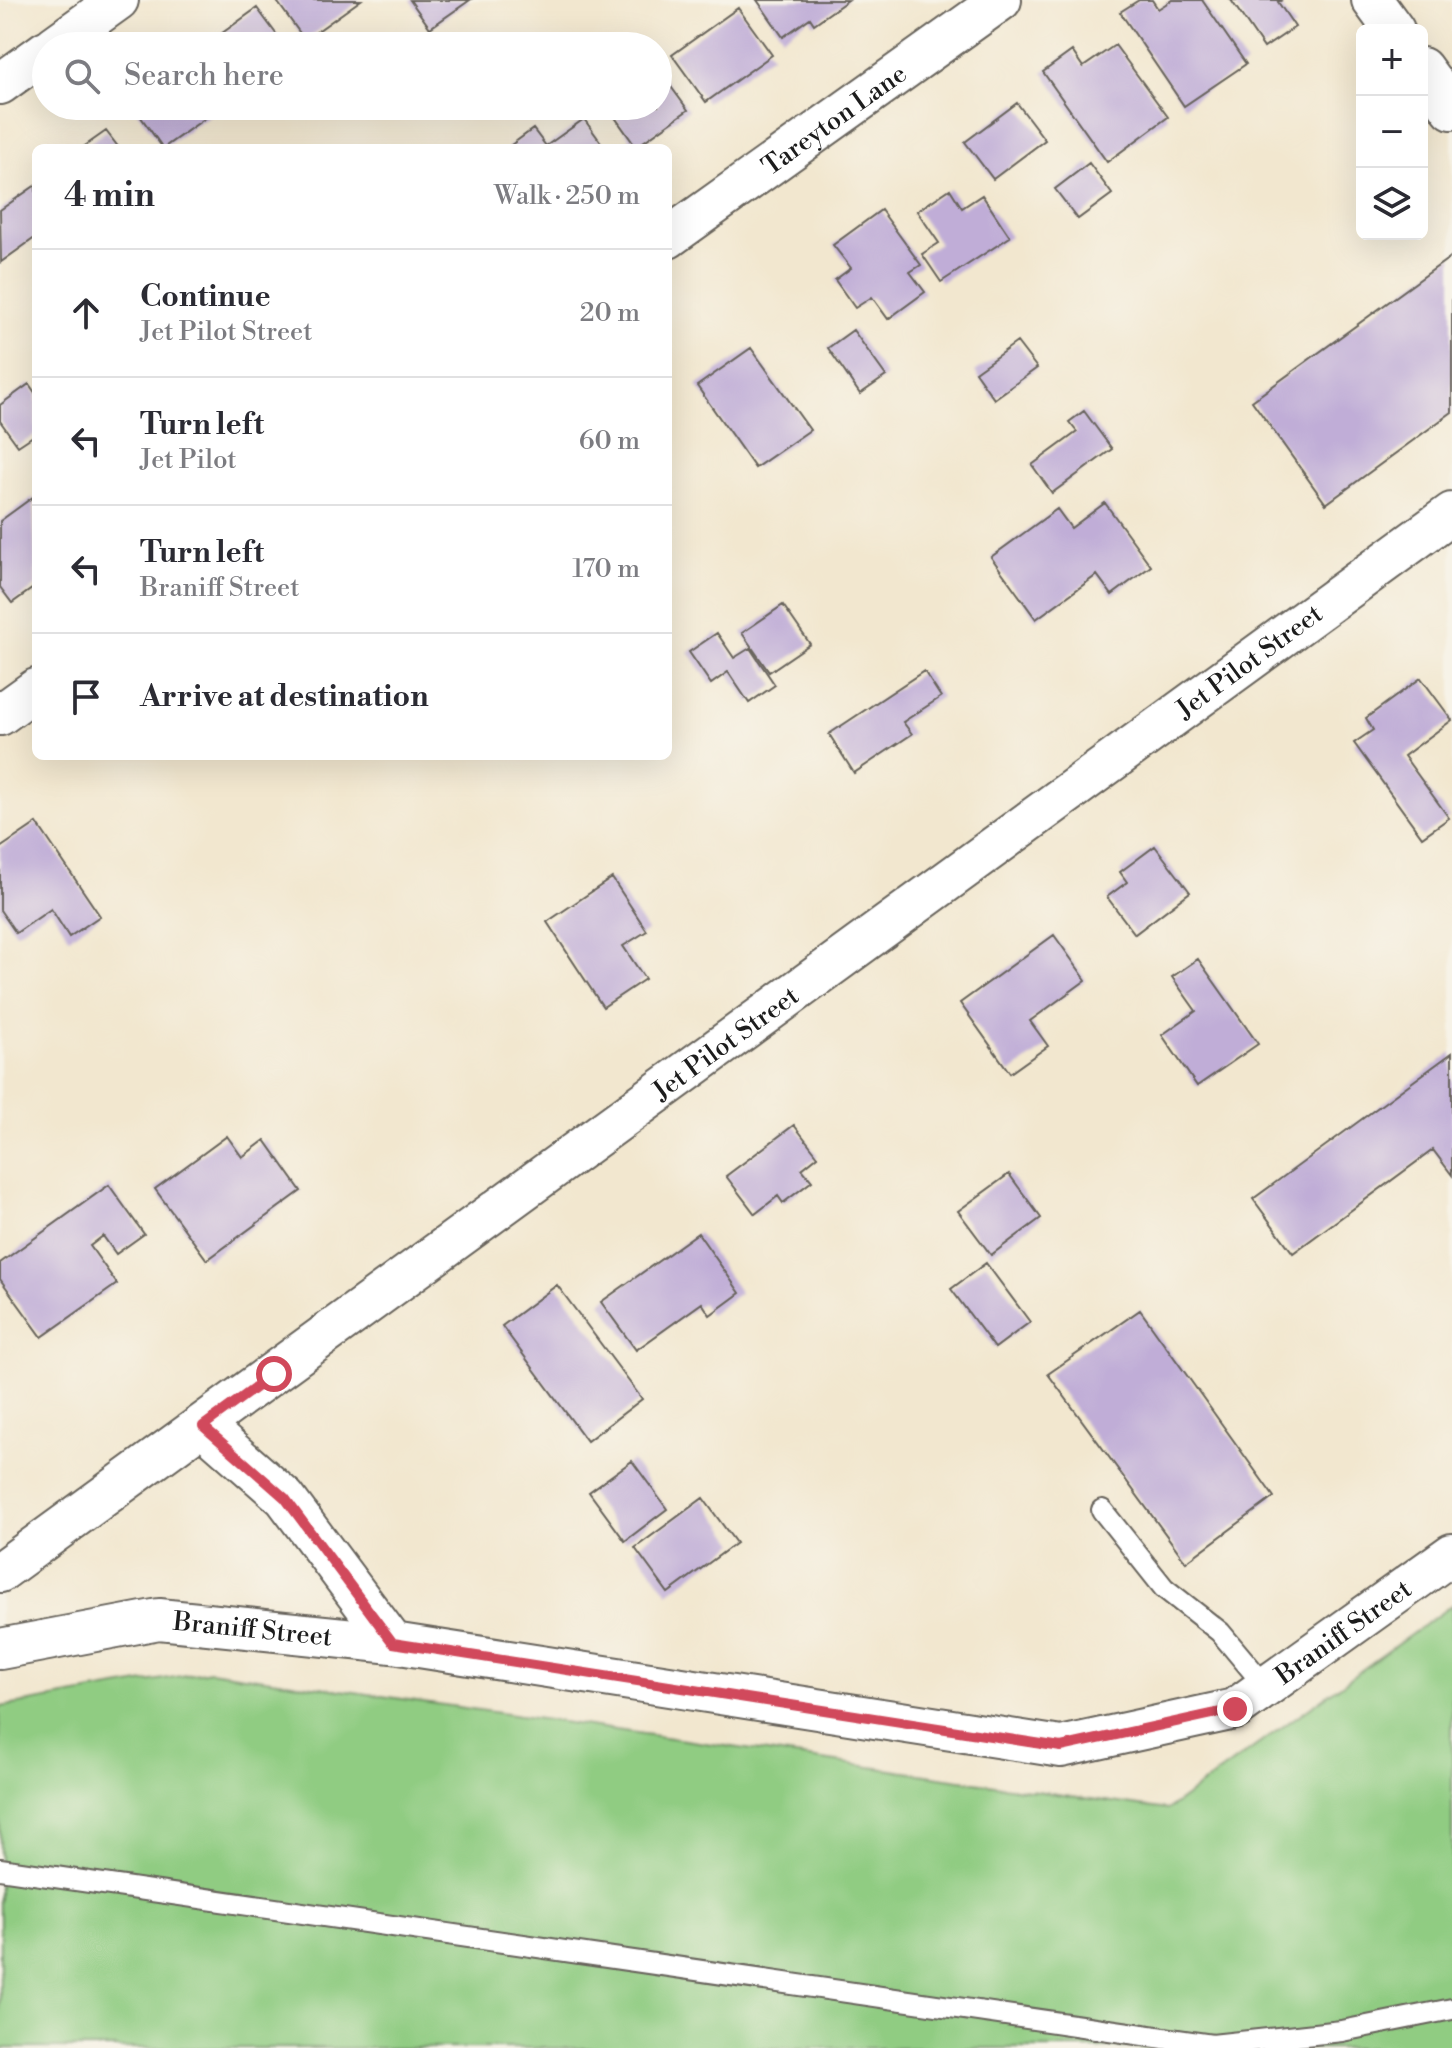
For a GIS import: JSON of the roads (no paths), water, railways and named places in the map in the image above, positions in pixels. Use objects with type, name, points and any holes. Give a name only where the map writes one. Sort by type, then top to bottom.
[{"type":"street","points":[[73,32],[118,0]]},
{"type":"street","name":"Tareyton Lane","points":[[672,235],[1001,0]]},
{"type":"street","points":[[1372,0],[1390,24]]},
{"type":"street","points":[[0,84],[32,61]]},
{"type":"street","points":[[1428,76],[1452,109]]},
{"type":"street","name":"Jet Pilot Street","points":[[0,1572],[1452,513]]},
{"type":"street","points":[[0,715],[32,692]]},
{"type":"street","points":[[203,1426],[285,1498],[393,1643]]},
{"type":"street","name":"Braniff Street","points":[[1,1649],[159,1619],[393,1643],[1061,1747],[1235,1709],[1452,1554]]},
{"type":"lane","points":[[1102,1510],[1164,1588],[1220,1632],[1266,1687]]},
{"type":"lane","points":[[0,1869],[1212,2045],[1342,2031],[1452,2009]]}]
